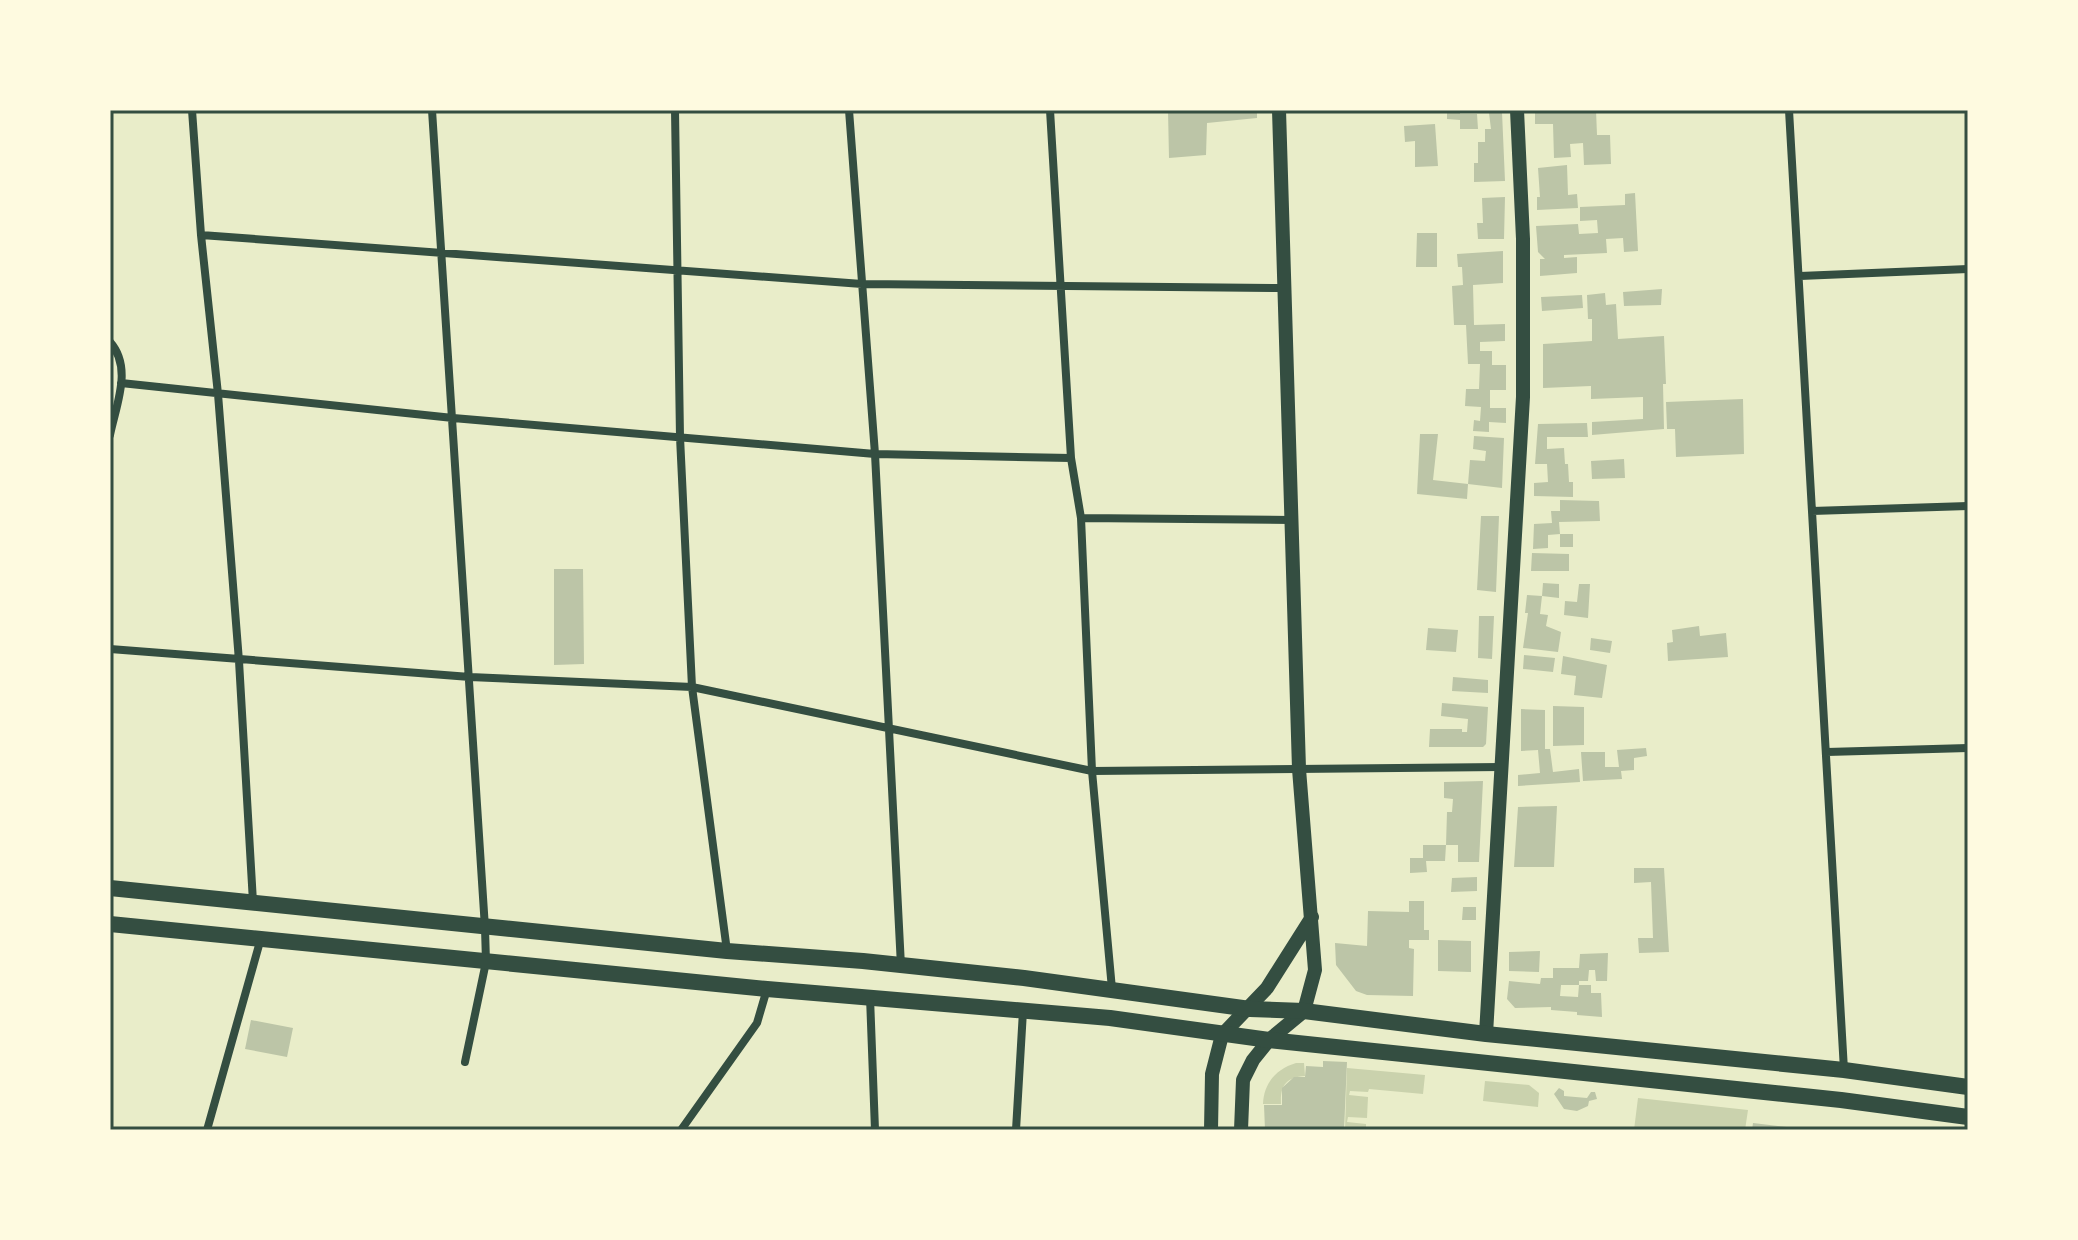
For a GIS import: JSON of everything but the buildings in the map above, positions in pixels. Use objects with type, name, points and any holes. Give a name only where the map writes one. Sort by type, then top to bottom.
[{"type":"main road","points":[[1241,1130],[1243,1080],[1253,1060],[1269,1040],[1304,1011],[1315,970],[1299,769],[1279,110]]},
{"type":"main road","points":[[1486,1034],[1523,397],[1523,239],[1517,110]]},
{"type":"main road","points":[[110,888],[485,928],[863,961],[1112,989],[1250,1009],[1304,1011],[1486,1034],[1844,1070],[1968,1087]]},
{"type":"main road","points":[[1211,1130],[1212,1074],[1222,1035],[1250,1009],[1312,917]]},
{"type":"main road","points":[[110,924],[767,989],[1110,1018],[1222,1035],[1841,1100],[1968,1117]]},
{"type":"street","points":[[192,110],[239,661],[253,902]]},
{"type":"street","points":[[432,110],[485,928],[486,962],[465,1062]]},
{"type":"street","points":[[675,110],[680,437],[692,687],[727,951]]},
{"type":"street","points":[[849,110],[875,454],[901,966]]},
{"type":"street","points":[[1050,110],[1071,458],[1081,518],[1092,771],[1112,989]]},
{"type":"street","points":[[1789,110],[1844,1070]]},
{"type":"street","points":[[201,235],[862,284],[1283,288]]},
{"type":"street","points":[[1800,276],[1968,269]]},
{"type":"street","points":[[110,342],[119,352],[123,364],[110,435]]},
{"type":"street","points":[[121,383],[453,418],[875,454],[1071,458]]},
{"type":"street","points":[[1812,511],[1968,506]]},
{"type":"street","points":[[1081,518],[1292,520]]},
{"type":"street","points":[[110,649],[470,677],[692,687],[1092,771],[1501,767]]},
{"type":"street","points":[[1827,752],[1968,748]]},
{"type":"street","points":[[207,1130],[261,937]]},
{"type":"street","points":[[681,1130],[757,1023],[767,989]]},
{"type":"street","points":[[870,996],[875,1130]]},
{"type":"street","points":[[1016,1130],[1023,1011]]},
{"type":"green space","points":[[1296,1063],[1304,1063],[1305,1076],[1293,1078],[1286,1084],[1281,1104],[1263,1104],[1272,1078]]},
{"type":"green space","points":[[1347,1068],[1425,1075],[1423,1094],[1369,1089],[1368,1092],[1350,1091],[1349,1095],[1368,1097],[1367,1118],[1348,1117],[1347,1122],[1366,1124],[1366,1130],[1345,1130]]},
{"type":"green space","points":[[1485,1081],[1529,1085],[1539,1093],[1538,1107],[1483,1101]]},
{"type":"green space","points":[[1638,1098],[1748,1110],[1745,1130],[1634,1130]]}]
